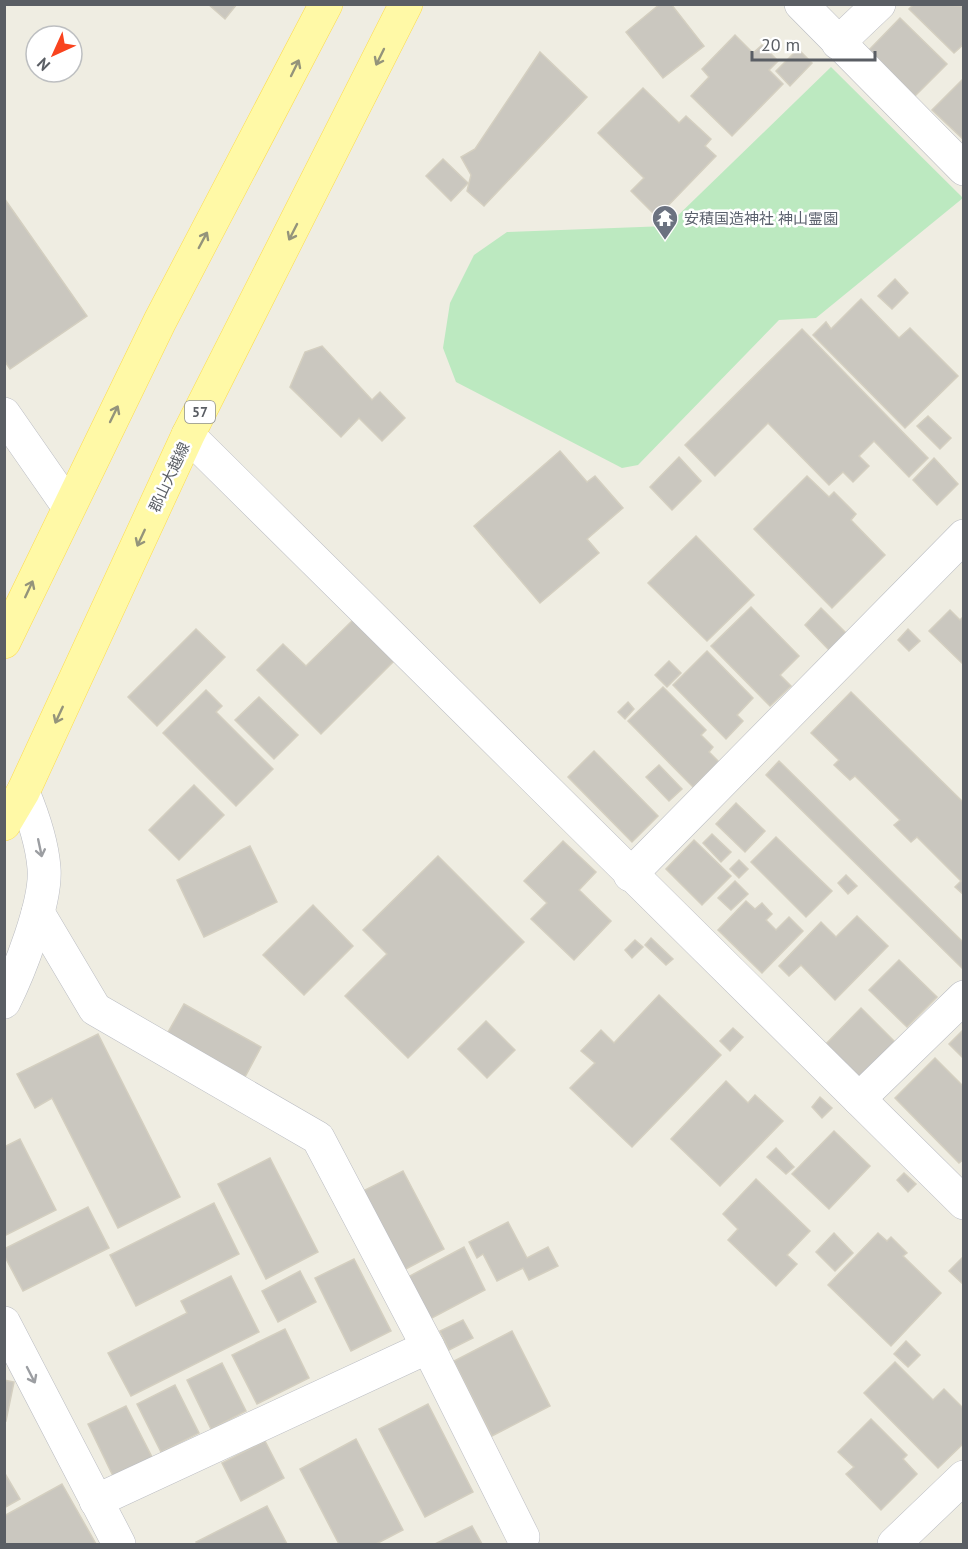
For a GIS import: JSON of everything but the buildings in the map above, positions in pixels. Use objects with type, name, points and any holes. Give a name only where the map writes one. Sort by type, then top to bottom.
[{"type":"main road","points":[[4,642],[68,506],[160,321],[326,4]]},
{"type":"main road","name":"郡山大越線","points":[[4,824],[23,792],[188,435],[406,4]]},
{"type":"street","points":[[801,4],[963,169]]},
{"type":"street","points":[[838,43],[879,4]]},
{"type":"street","points":[[4,414],[68,506]]},
{"type":"street","points":[[188,435],[963,1203]]},
{"type":"street","points":[[630,875],[963,536]]},
{"type":"street","points":[[4,1002],[38,913],[45,870],[33,816],[23,792]]},
{"type":"street","points":[[38,913],[95,1009],[318,1138],[428,1347],[523,1537]]},
{"type":"street","points":[[859,1100],[963,997]]},
{"type":"street","points":[[4,1323],[119,1545]]},
{"type":"street","points":[[96,1501],[428,1347]]},
{"type":"street","points":[[894,1545],[963,1477]]},
{"type":"green space","points":[[831,67],[963,198],[816,318],[779,320],[638,465],[622,468],[456,382],[443,348],[450,303],[474,255],[507,232],[667,226]]},
{"type":"place","name":"安積国造神社 神山霊園","points":[[665,241]]}]
